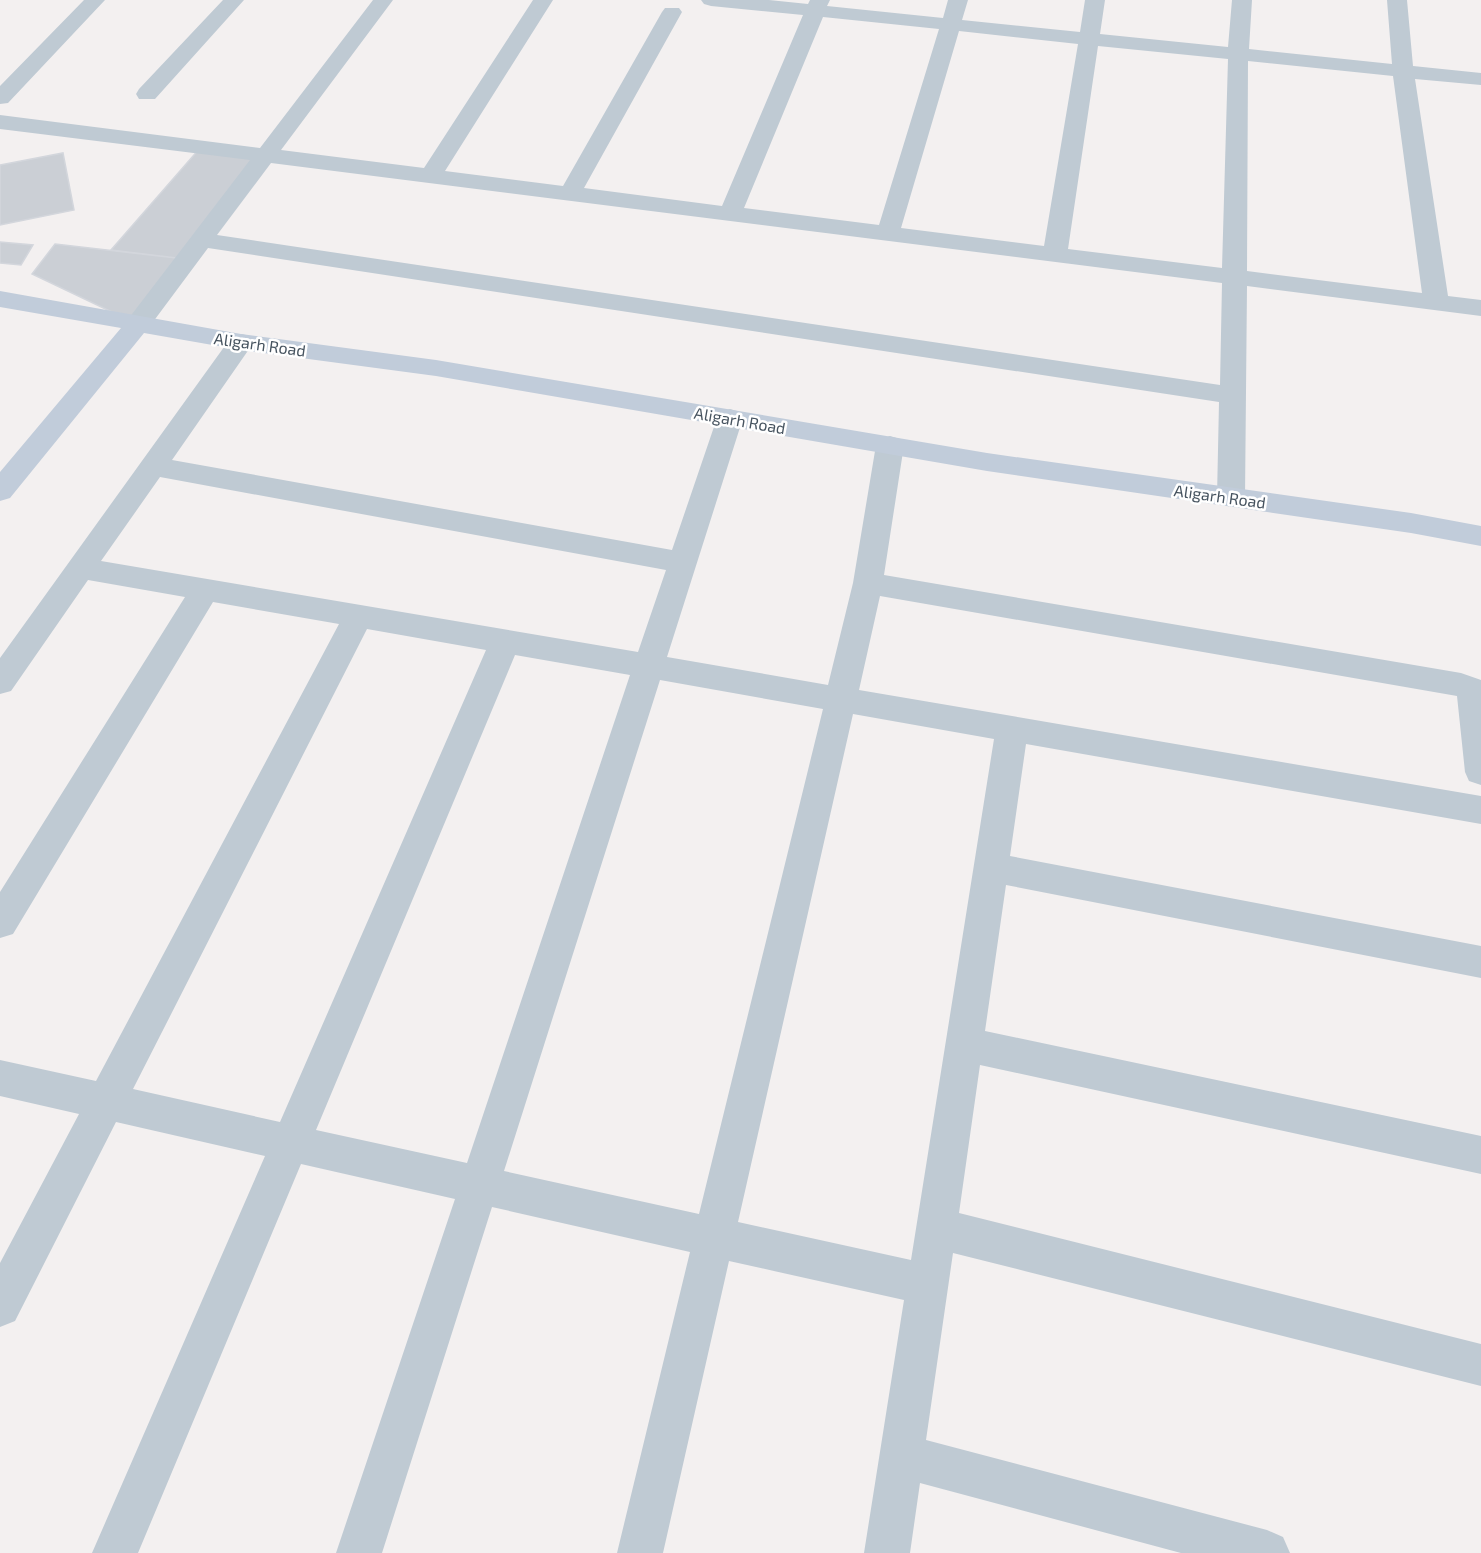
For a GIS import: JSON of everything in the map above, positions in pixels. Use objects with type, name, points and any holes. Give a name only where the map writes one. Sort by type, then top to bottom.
[{"type":"main road","name":"Aligarh Road","points":[[0,299],[241,342],[436,368],[891,445],[1411,523],[1481,536]]},
{"type":"main road","points":[[0,490],[138,324]]},
{"type":"street","points":[[0,98],[95,0]]},
{"type":"street","points":[[147,94],[234,0]]},
{"type":"street","points":[[138,324],[383,0]]},
{"type":"street","points":[[430,176],[543,0]]},
{"type":"street","points":[[711,0],[818,6],[951,26],[1481,79]]},
{"type":"street","points":[[888,232],[958,0]]},
{"type":"street","points":[[1055,253],[1095,0]]},
{"type":"street","points":[[1231,497],[1238,54],[1242,0]]},
{"type":"street","points":[[1396,0],[1403,70],[1436,302]]},
{"type":"street","points":[[730,213],[818,6]]},
{"type":"street","points":[[570,193],[672,12]]},
{"type":"street","points":[[0,122],[1234,275],[1481,308]]},
{"type":"street","points":[[201,240],[1232,395]]},
{"type":"street","points":[[0,682],[241,342]]},
{"type":"street","points":[[359,1553],[730,418]]},
{"type":"street","points":[[640,1553],[868,583],[891,445]]},
{"type":"street","points":[[154,466],[684,563]]},
{"type":"street","points":[[81,568],[1481,810]]},
{"type":"street","points":[[868,583],[1461,685],[1471,689],[1474,696],[1481,772]]},
{"type":"street","points":[[0,923],[205,589]]},
{"type":"street","points":[[0,1306],[358,616]]},
{"type":"street","points":[[115,1553],[505,641]]},
{"type":"street","points":[[887,1553],[1012,729]]},
{"type":"street","points":[[991,867],[1481,962]]},
{"type":"street","points":[[964,1044],[1481,1155]]},
{"type":"street","points":[[0,1078],[928,1285]]},
{"type":"street","points":[[936,1228],[1481,1365]]},
{"type":"street","points":[[902,1456],[1267,1553]]},
{"type":"building","points":[[200,148],[265,156],[185,259],[111,250]]},
{"type":"building","points":[[63,153],[74,210],[0,225],[0,165]]},
{"type":"building","points":[[0,242],[33,245],[21,265],[0,263]]},
{"type":"building","points":[[55,244],[185,259],[137,324],[32,274]]}]
